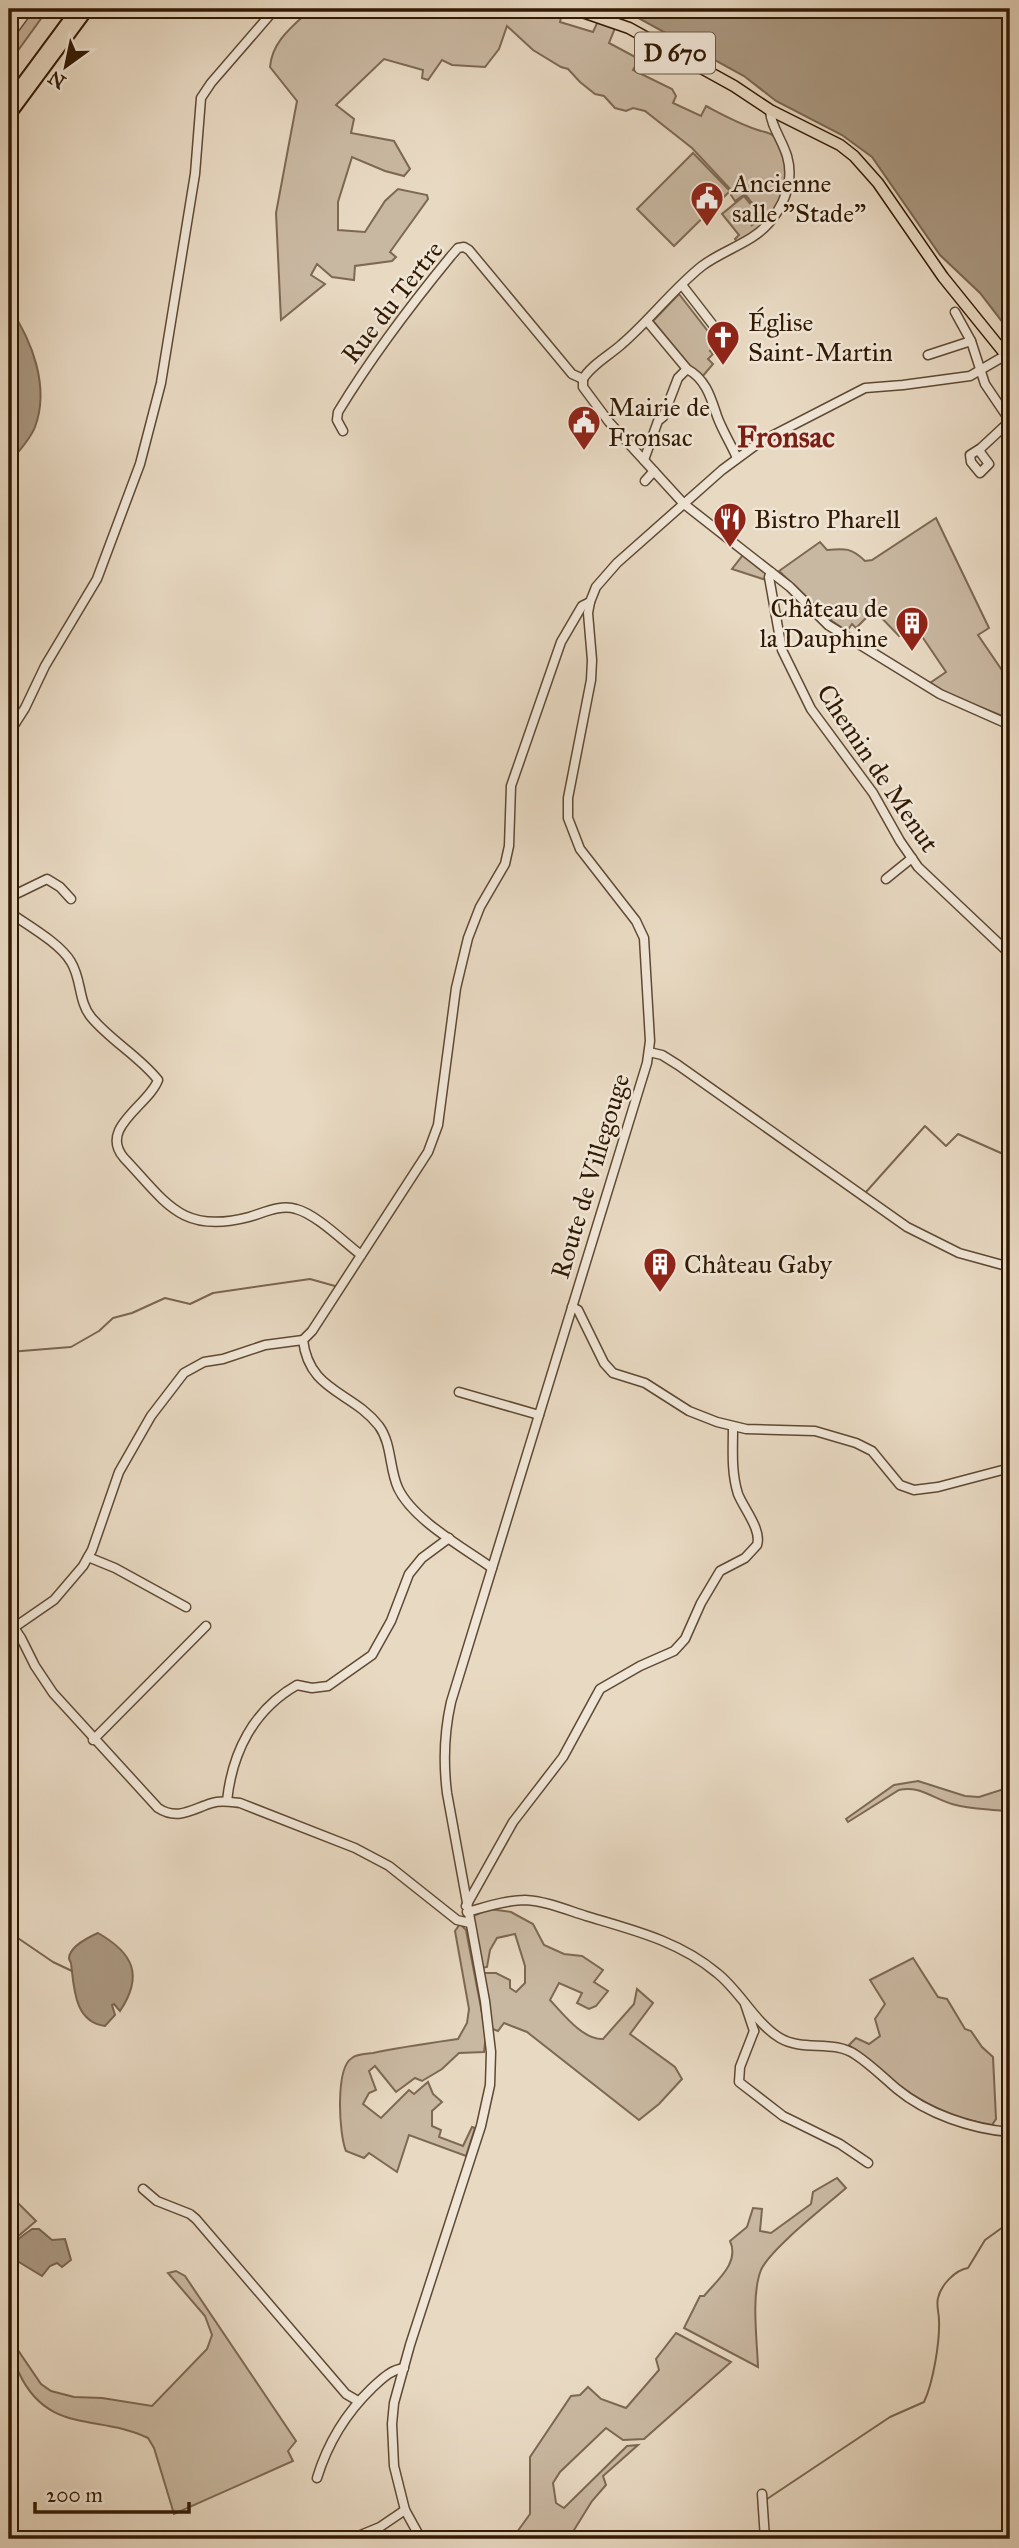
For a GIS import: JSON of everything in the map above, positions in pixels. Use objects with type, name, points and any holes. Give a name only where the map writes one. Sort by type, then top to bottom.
[{"type":"highway","points":[[9,101],[77,9]]},
{"type":"highway","points":[[9,116],[88,9]]},
{"type":"main road","name":"D 670","points":[[574,9],[629,28],[734,86],[770,110],[840,145],[866,167],[943,277],[1008,358]]},
{"type":"street","points":[[9,36],[29,9]]},
{"type":"street","points":[[9,733],[105,563],[146,446],[161,383],[193,185],[201,98],[275,9]]},
{"type":"street","points":[[770,110],[789,162],[789,179],[782,204],[760,232],[718,255],[682,285],[583,379],[583,387],[609,422],[684,504],[771,572],[828,625],[940,694],[1010,725]]},
{"type":"street","name":"Rue du Tertre","points":[[343,431],[337,420],[338,412],[366,366],[458,248],[464,247],[572,374],[583,379]]},
{"type":"street","points":[[682,285],[723,338]]},
{"type":"street","points":[[955,312],[971,341],[980,372],[1010,421],[981,448]]},
{"type":"street","points":[[647,321],[710,393],[717,416],[737,458]]},
{"type":"street","points":[[928,355],[971,341]]},
{"type":"street","points":[[470,1923],[457,1920],[389,1866],[355,1848],[240,1802],[211,1803],[180,1815],[165,1813],[93,1740],[43,1679],[11,1626],[54,1600],[78,1573],[88,1558],[119,1472],[151,1416],[184,1373],[204,1362],[223,1359],[265,1345],[303,1340],[312,1331],[428,1152],[438,1125],[456,988],[468,938],[479,909],[505,864],[509,846],[511,786],[561,642],[582,606],[590,602],[596,587],[610,570],[737,458],[790,425],[865,388],[903,386],[970,376],[1008,358]]},
{"type":"street","points":[[644,460],[678,378],[687,369]]},
{"type":"street","points":[[645,481],[654,471]]},
{"type":"street","name":"Chemin de Menut","points":[[771,572],[769,578],[779,638],[793,675],[811,709],[873,793],[912,858],[947,897],[1010,954]]},
{"type":"street","name":"Route de Villegouge","points":[[421,2539],[405,2510],[394,2466],[394,2403],[481,2126],[490,2085],[491,2052],[485,2001],[447,1793],[444,1746],[451,1702],[649,1052],[645,946],[641,929],[580,849],[568,818],[568,798],[591,680],[588,613],[590,602]]},
{"type":"street","points":[[886,879],[912,858]]},
{"type":"street","points":[[12,896],[47,879],[60,887],[71,899]]},
{"type":"street","points":[[9,883],[12,896],[9,911],[63,951],[72,963],[79,981],[80,997],[89,1014],[158,1080],[155,1088],[121,1126],[116,1143],[118,1152],[176,1211],[188,1219],[206,1223],[295,1208],[361,1255]]},
{"type":"street","points":[[649,1052],[662,1055],[678,1065],[907,1227],[959,1253],[1010,1267]]},
{"type":"street","points":[[572,1307],[578,1311],[604,1363],[613,1373],[645,1383],[689,1411],[733,1426],[815,1431],[856,1443],[872,1451],[900,1485],[914,1489],[938,1487],[1010,1469]]},
{"type":"street","points":[[303,1340],[306,1359],[318,1378],[359,1408],[380,1428],[388,1448],[396,1484],[403,1497],[426,1520],[492,1568]]},
{"type":"street","points":[[459,1392],[539,1415]]},
{"type":"street","points":[[467,1909],[513,1822],[554,1769],[600,1689],[640,1666],[674,1651],[688,1633],[701,1603],[720,1571],[745,1558],[759,1542],[758,1532],[736,1487],[732,1458],[733,1426]]},
{"type":"street","points":[[228,1801],[230,1776],[237,1750],[251,1728],[282,1693],[297,1685],[312,1688],[328,1686],[372,1655],[391,1621],[409,1574],[422,1558],[449,1538]]},
{"type":"street","points":[[88,1558],[116,1568],[186,1607]]},
{"type":"street","points":[[93,1740],[206,1626]]},
{"type":"street","points":[[467,1909],[506,1902],[535,1901],[671,1943],[718,1973],[780,2038],[790,2042],[845,2049],[898,2090],[935,2112],[965,2123],[1010,2132]]},
{"type":"street","points":[[743,1998],[754,2031]]},
{"type":"street","points":[[764,2024],[754,2031],[740,2067],[738,2082],[783,2116],[838,2143],[868,2163]]},
{"type":"street","points":[[143,2189],[158,2201],[196,2219],[346,2394],[358,2401]]},
{"type":"street","points":[[317,2478],[331,2441],[358,2401],[389,2373],[404,2368]]},
{"type":"street","points":[[762,2494],[765,2539]]},
{"type":"street","points":[[351,2539],[380,2527],[405,2510]]},
{"type":"shaded area","points":[[9,9],[48,9],[9,63]]},
{"type":"shaded area","points":[[311,9],[563,9],[560,22],[593,32],[598,21],[615,28],[609,43],[639,59],[633,70],[672,89],[676,96],[673,103],[701,116],[706,106],[775,137],[782,150],[786,172],[782,197],[759,227],[737,242],[735,239],[739,235],[722,214],[744,196],[761,217],[751,226],[763,217],[745,194],[735,201],[731,195],[733,192],[692,148],[645,111],[615,108],[604,96],[595,94],[580,82],[568,69],[533,50],[507,26],[499,49],[485,67],[452,65],[442,60],[428,80],[422,78],[423,70],[384,59],[336,105],[354,119],[351,133],[394,141],[410,169],[404,176],[352,157],[338,202],[338,230],[365,232],[385,201],[398,189],[427,195],[428,199],[390,252],[396,257],[392,261],[355,266],[354,280],[332,277],[317,264],[311,275],[325,284],[281,320],[276,213],[297,101],[270,67],[279,42]]},
{"type":"shaded area","points":[[616,9],[1010,9],[1010,332],[980,293],[940,255],[872,157],[842,135],[776,101],[744,76],[624,10]]},
{"type":"shaded area","points":[[693,153],[730,191],[674,246],[637,209]]},
{"type":"shaded area","points":[[679,294],[717,343],[710,351],[713,354],[708,359],[713,364],[702,377],[653,321]]},
{"type":"shaded area","points":[[9,307],[31,349],[40,396],[33,432],[9,463]]},
{"type":"shaded area","points":[[936,518],[989,628],[978,635],[1010,682],[1010,719],[950,695],[930,683],[946,672],[915,626],[899,636],[874,610],[856,628],[852,624],[847,631],[832,621],[779,571],[820,542],[827,550],[848,550],[865,561],[872,560]]},
{"type":"shaded area","points":[[743,555],[765,571],[766,580],[732,569]]},
{"type":"shaded area","points":[[918,1781],[965,1796],[979,1797],[1010,1787],[1010,1815],[1003,1811],[958,1806],[920,1791],[906,1789],[899,1790],[848,1822],[846,1819],[894,1785]]},
{"type":"shaded area","points":[[489,1909],[511,1912],[533,1924],[544,1945],[564,1954],[582,1956],[603,1970],[594,1982],[608,1991],[596,2006],[589,2009],[577,2003],[582,1993],[559,1983],[550,2000],[581,2031],[603,2039],[634,2004],[637,1989],[653,2003],[630,2034],[675,2067],[682,2079],[659,2104],[639,2120],[527,2032],[504,2023],[498,2031],[490,2028],[481,1973],[496,1973],[510,1980],[510,1988],[516,1992],[525,1983],[525,1966],[515,1934],[497,1938],[490,1950],[487,1967],[481,1968],[471,1917]]},
{"type":"shaded area","points":[[460,1924],[466,1930],[486,2034],[484,2052],[459,2053],[442,2069],[422,2081],[415,2078],[396,2092],[375,2066],[369,2071],[376,2090],[369,2093],[363,2104],[381,2118],[409,2090],[414,2094],[428,2082],[433,2094],[442,2102],[432,2111],[432,2126],[441,2130],[439,2137],[463,2146],[472,2127],[475,2128],[466,2156],[409,2135],[397,2172],[369,2153],[364,2158],[346,2151],[340,2117],[343,2074],[347,2064],[357,2056],[458,2039],[467,2023],[469,2009],[455,1931]]},
{"type":"shaded area","points":[[98,1933],[127,1957],[133,1976],[132,1986],[120,2011],[112,2005],[115,2015],[105,2026],[87,2018],[81,2011],[69,1959],[76,1946]]},
{"type":"shaded area","points":[[913,1958],[938,1997],[947,1999],[965,2029],[971,2031],[993,2057],[996,2119],[992,2125],[949,2113],[914,2096],[849,2045],[856,2038],[869,2044],[880,2036],[875,2019],[885,2004],[870,1980]]},
{"type":"shaded area","points":[[837,2178],[846,2188],[787,2239],[761,2270],[755,2304],[758,2367],[684,2328],[700,2296],[704,2296],[726,2271],[732,2257],[730,2241],[747,2227],[753,2208],[762,2209],[760,2231],[771,2233],[811,2204],[813,2192]]},
{"type":"shaded area","points":[[9,2198],[17,2202],[36,2221],[9,2244]]},
{"type":"shaded area","points":[[32,2229],[39,2229],[52,2240],[65,2239],[71,2260],[62,2267],[57,2263],[50,2266],[42,2276],[9,2256],[11,2246]]},
{"type":"shaded area","points":[[176,2271],[185,2276],[296,2441],[288,2451],[293,2461],[174,2514],[154,2448],[148,2438],[111,2426],[76,2420],[44,2406],[31,2393],[19,2373],[12,2356],[9,2337],[41,2384],[51,2391],[74,2397],[102,2398],[152,2406],[207,2349],[212,2335],[205,2316],[168,2273]]},
{"type":"shaded area","points":[[676,2333],[731,2362],[644,2439],[623,2440],[606,2428],[560,2472],[553,2483],[556,2503],[564,2508],[627,2446],[638,2445],[603,2476],[606,2485],[592,2501],[574,2530],[578,2539],[512,2539],[530,2514],[530,2457],[571,2396],[580,2395],[588,2387],[601,2399],[626,2408],[659,2370],[656,2359]]},
{"type":"waterway","points":[[866,1192],[925,1126],[946,1146],[958,1134],[1010,1157]]},
{"type":"waterway","points":[[9,1352],[71,1347],[99,1331],[113,1318],[132,1313],[165,1298],[190,1304],[213,1293],[310,1279],[335,1286]]},
{"type":"waterway","points":[[9,1932],[53,1962],[72,1971]]},
{"type":"waterway","points":[[767,2499],[890,2417],[924,2402],[937,2351],[937,2303],[940,2293],[945,2283],[968,2268],[985,2240],[1010,2222]]},
{"type":"place","name":"Ancienne salle \"Stade\"","points":[[707,228]]},
{"type":"place","name":"Église Saint-Martin","points":[[723,367]]},
{"type":"place","name":"Mairie de Fronsac","points":[[584,452]]},
{"type":"place","name":"Bistro Pharell","points":[[730,549]]},
{"type":"place","name":"Château de la Dauphine","points":[[912,653]]},
{"type":"place","name":"Château Gaby","points":[[660,1294]]},
{"type":"district","name":"Fronsac","points":[[786,437]]}]
